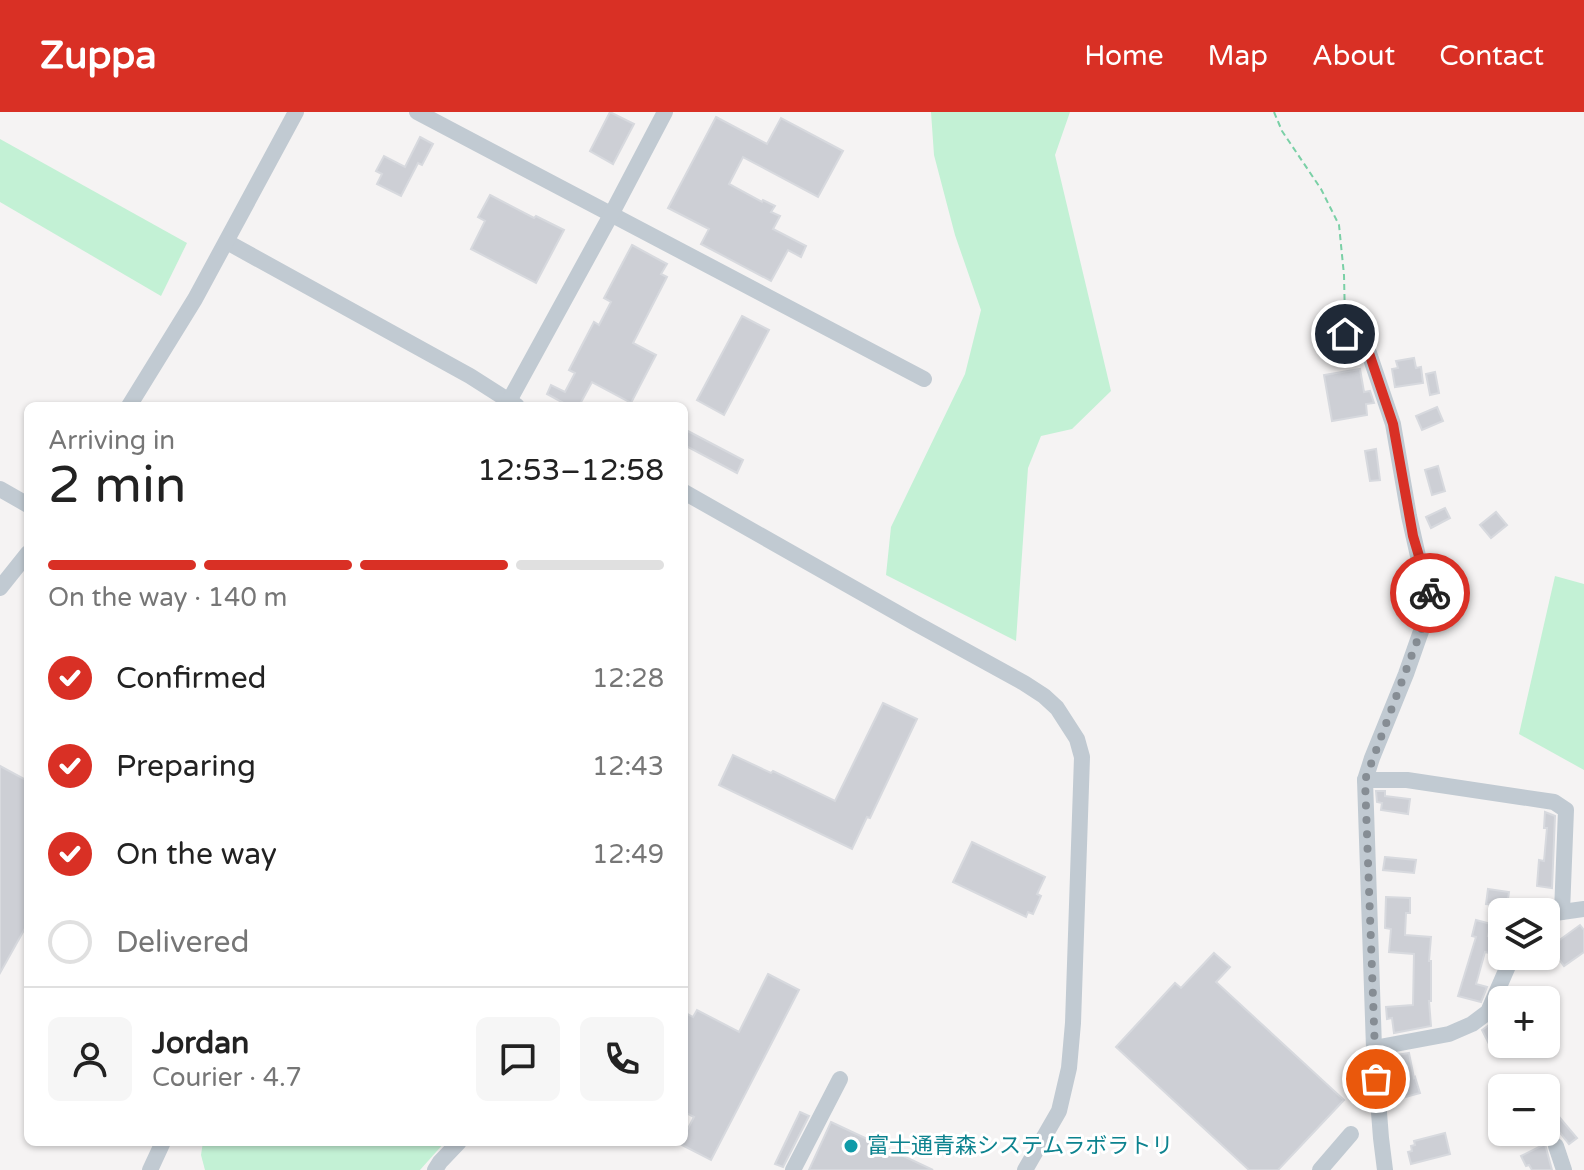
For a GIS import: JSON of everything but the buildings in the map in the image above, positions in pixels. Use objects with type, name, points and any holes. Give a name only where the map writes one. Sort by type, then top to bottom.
[{"type":"street","points":[[132,402],[227,242],[296,112]]},
{"type":"street","points":[[417,112],[924,379]]},
{"type":"street","points":[[514,402],[665,112]]},
{"type":"street","points":[[227,242],[511,402]]},
{"type":"street","points":[[1345,334],[1369,353],[1393,424],[1412,529],[1431,598],[1365,780],[1374,1048],[1385,1170]]},
{"type":"street","points":[[0,489],[24,503]]},
{"type":"street","points":[[688,494],[1024,683],[1057,708],[1077,739],[1082,757],[1069,1068],[1059,1111],[1025,1170]]},
{"type":"street","points":[[0,588],[24,558]]},
{"type":"street","points":[[1365,780],[1407,780],[1554,802],[1566,810],[1562,912],[1584,909]]},
{"type":"street","points":[[1374,1048],[1449,1034],[1472,1024],[1488,1012],[1506,970]]},
{"type":"street","points":[[793,1170],[840,1079]]},
{"type":"street","points":[[1320,1170],[1351,1134]]},
{"type":"street","points":[[150,1170],[161,1146]]},
{"type":"street","points":[[435,1170],[455,1146]]},
{"type":"street","points":[[1556,1146],[1564,1170]]},
{"type":"path","points":[[1274,112],[1282,131],[1321,189],[1339,225],[1345,334]]},
{"type":"green space","points":[[931,112],[1070,112],[1055,155],[1111,391],[1072,429],[1041,436],[1028,468],[1016,641],[886,575],[891,527],[965,374],[981,310],[955,235],[934,155]]},
{"type":"green space","points":[[0,139],[187,243],[161,296],[0,202]]},
{"type":"green space","points":[[1555,576],[1584,584],[1584,770],[1519,734]]},
{"type":"green space","points":[[202,1146],[441,1146],[420,1170],[205,1170]]},
{"type":"way so far","points":[[1376,1079],[1365,780],[1426,617],[1430,593]]},
{"type":"place","name":"富士通青森システムラボラトリ","points":[[851,1146]]},
{"type":"route","points":[[1345,334],[1369,353],[1393,424],[1413,536],[1430,593]]}]
